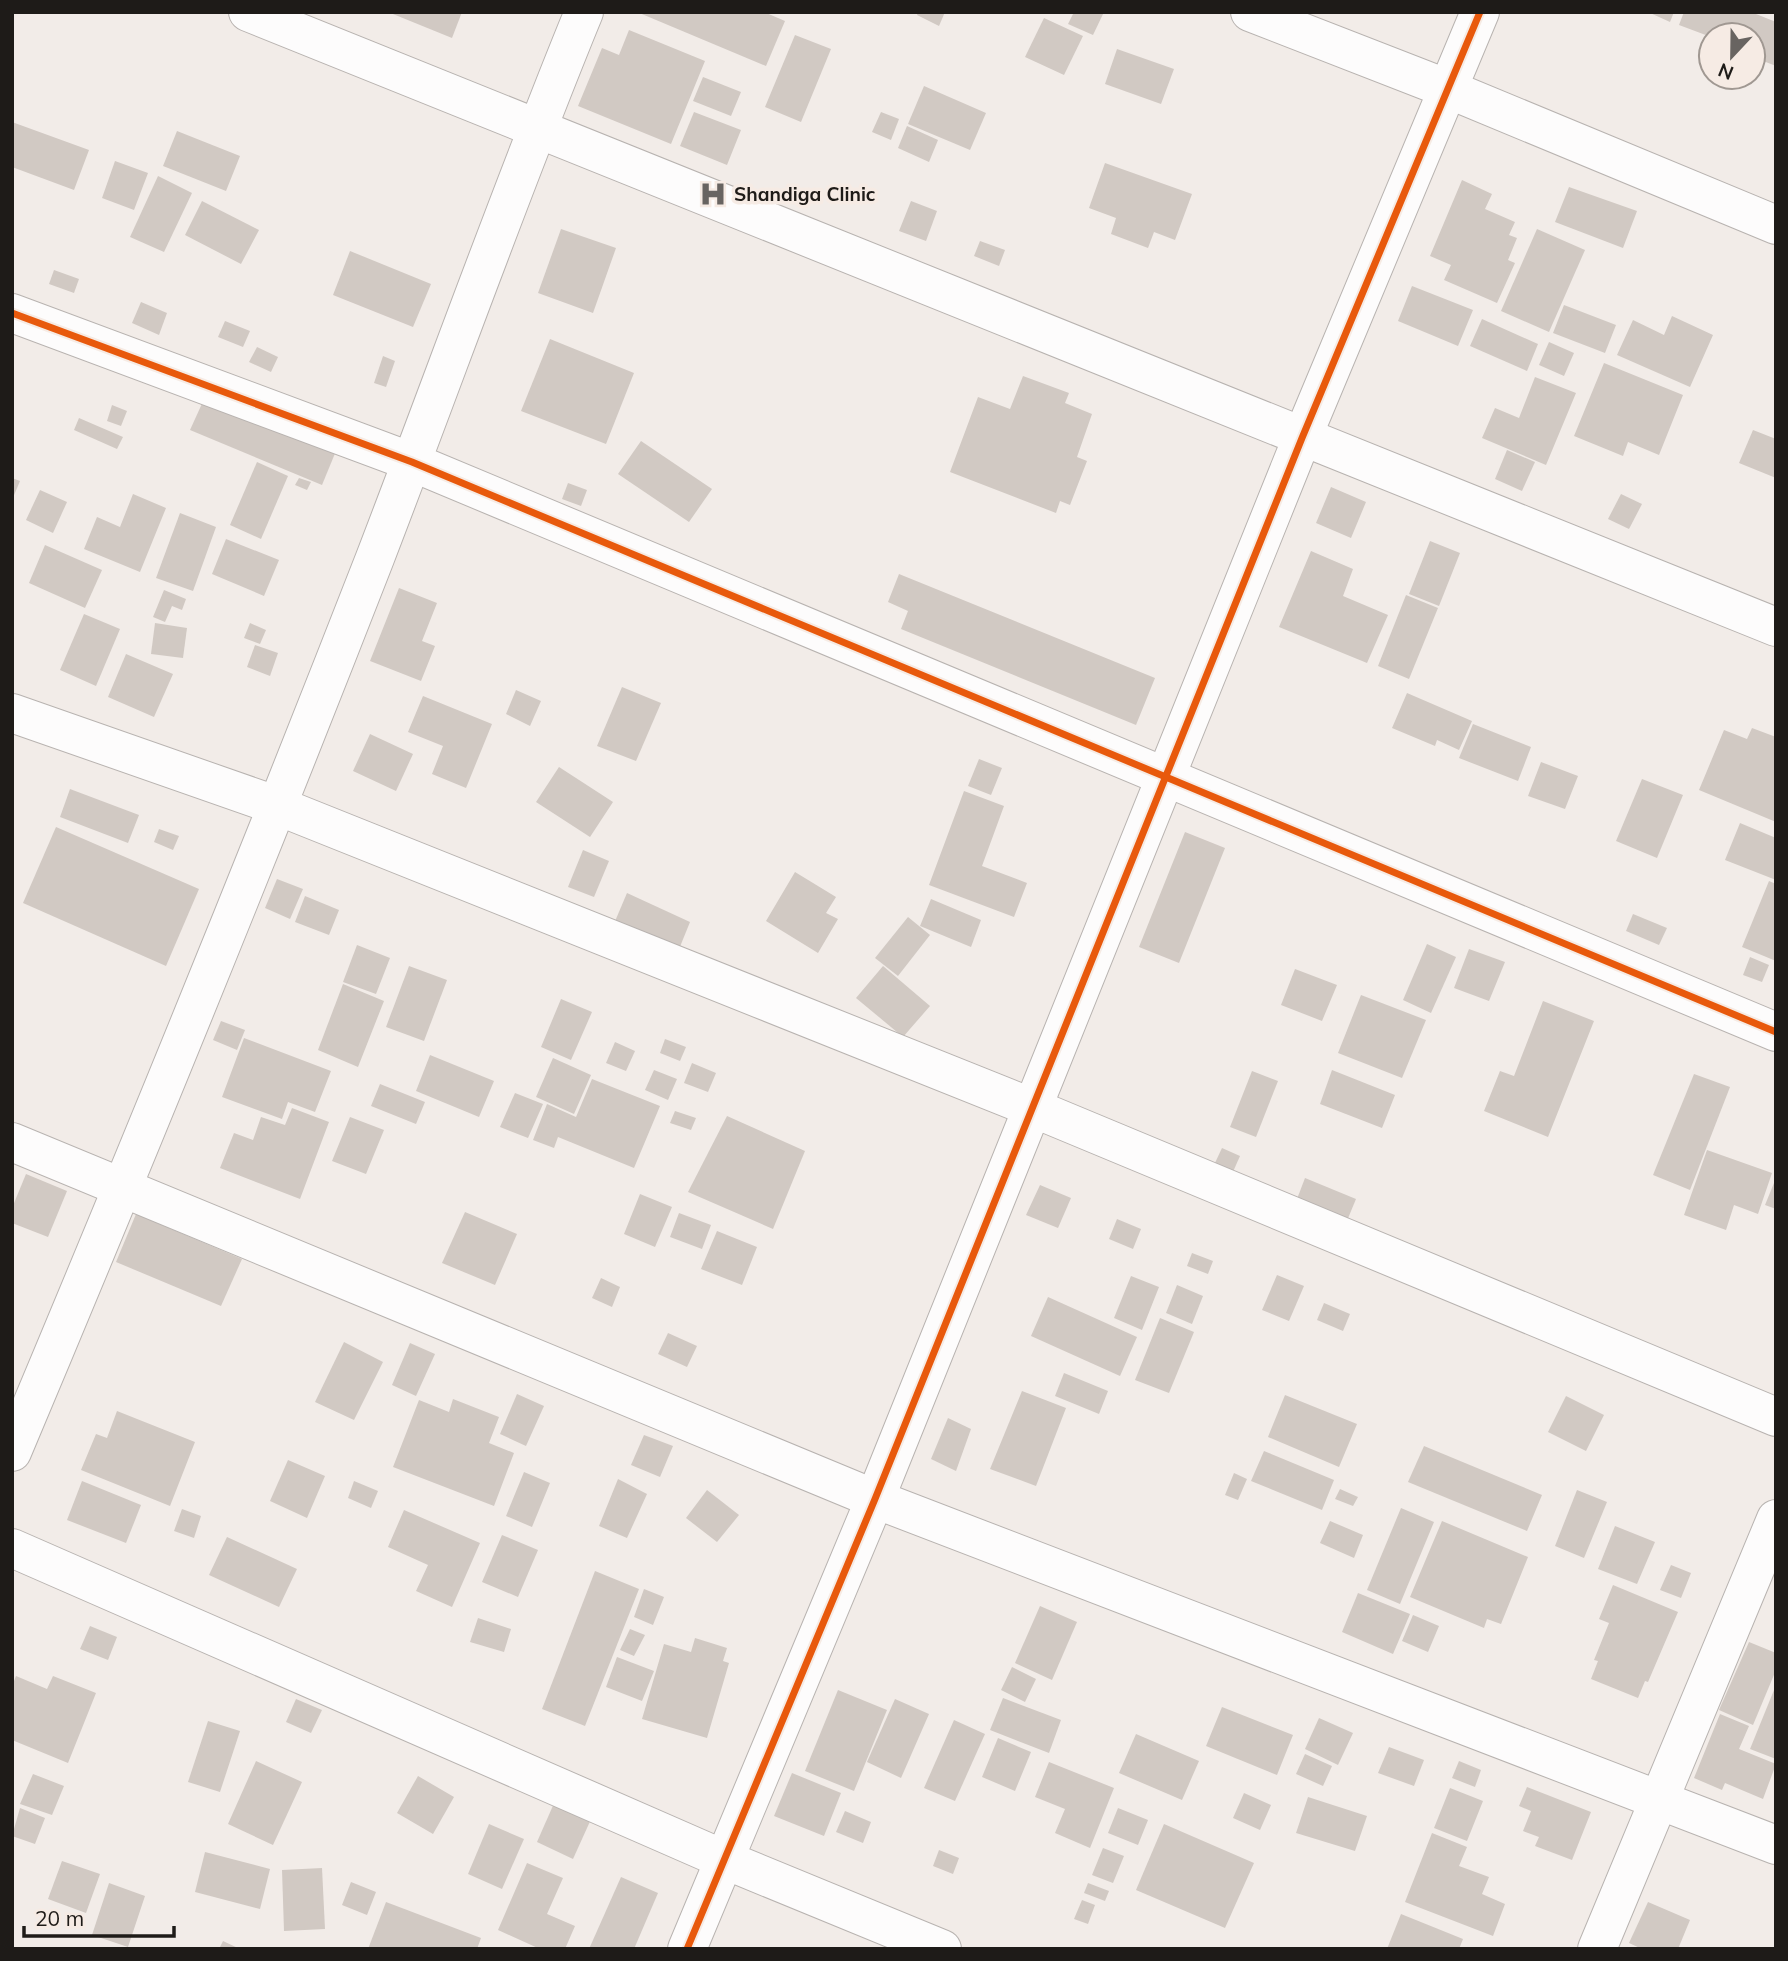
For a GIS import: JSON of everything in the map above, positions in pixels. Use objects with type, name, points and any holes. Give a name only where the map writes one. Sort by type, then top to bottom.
[{"type":"street","points":[[248,12],[537,125],[1302,438],[1776,627]]},
{"type":"street","points":[[12,1452],[123,1188],[278,806],[412,462],[537,125],[584,12]]},
{"type":"street","points":[[1250,12],[1448,89],[1776,225]]},
{"type":"street","points":[[687,1949],[876,1499],[1302,438],[1480,12]]},
{"type":"street","points":[[12,313],[412,462],[1164,779],[1776,1031]]},
{"type":"street","points":[[12,713],[278,806],[1033,1108],[1776,1417]]},
{"type":"street","points":[[12,1142],[876,1499],[1776,1845]]},
{"type":"street","points":[[1597,1949],[1776,1518]]},
{"type":"street","points":[[12,1548],[723,1859],[942,1949]]},
{"type":"building","points":[[388,12],[462,12],[452,38]]},
{"type":"building","points":[[637,12],[764,12],[785,21],[766,66]]},
{"type":"building","points":[[918,12],[945,12],[939,26],[917,15]]},
{"type":"building","points":[[1074,12],[1104,12],[1093,35],[1068,24]]},
{"type":"building","points":[[1648,12],[1674,12],[1670,22]]},
{"type":"building","points":[[1684,12],[1751,12],[1776,22],[1776,66],[1767,62],[1767,21],[1697,21],[1697,32],[1679,25]]},
{"type":"building","points":[[1044,18],[1083,36],[1064,75],[1025,57]]},
{"type":"building","points":[[629,30],[705,61],[671,144],[578,106],[602,48],[619,55]]},
{"type":"building","points":[[795,35],[831,49],[801,122],[765,107]]},
{"type":"building","points":[[1117,49],[1174,69],[1161,104],[1105,84]]},
{"type":"building","points":[[703,77],[741,92],[731,116],[693,101]]},
{"type":"building","points":[[924,86],[986,113],[970,150],[908,124]]},
{"type":"building","points":[[694,112],[741,130],[727,165],[680,146]]},
{"type":"building","points":[[881,112],[899,119],[891,140],[872,132]]},
{"type":"building","points":[[12,122],[89,150],[74,190],[12,167]]},
{"type":"building","points":[[907,126],[938,140],[929,162],[898,148]]},
{"type":"building","points":[[177,131],[240,156],[226,191],[163,166]]},
{"type":"building","points":[[115,161],[148,173],[134,210],[102,198]]},
{"type":"building","points":[[1105,163],[1192,194],[1175,240],[1154,232],[1148,248],[1111,234],[1116,218],[1089,208]]},
{"type":"building","points":[[158,176],[192,193],[164,252],[130,237]]},
{"type":"building","points":[[1462,180],[1492,194],[1485,209],[1515,222],[1509,235],[1517,238],[1508,260],[1515,263],[1497,303],[1444,280],[1451,265],[1430,256]]},
{"type":"building","points":[[1569,187],[1637,211],[1623,248],[1555,222]]},
{"type":"building","points":[[202,201],[259,230],[241,264],[185,235]]},
{"type":"building","points":[[911,201],[937,211],[926,241],[899,231]]},
{"type":"building","points":[[561,229],[616,248],[593,313],[538,293]]},
{"type":"building","points":[[1537,229],[1585,250],[1549,332],[1501,311]]},
{"type":"building","points":[[980,241],[1005,250],[999,266],[974,256]]},
{"type":"building","points":[[350,251],[431,284],[413,327],[333,295]]},
{"type":"building","points":[[54,270],[79,279],[74,293],[49,284]]},
{"type":"building","points":[[1412,286],[1473,310],[1458,346],[1398,321]]},
{"type":"building","points":[[141,302],[167,313],[159,335],[132,323]]},
{"type":"building","points":[[1564,305],[1616,325],[1605,353],[1553,333]]},
{"type":"building","points":[[1672,316],[1713,335],[1690,387],[1617,355],[1633,320],[1664,335]]},
{"type":"building","points":[[1482,319],[1538,344],[1527,371],[1470,346]]},
{"type":"building","points":[[225,321],[250,331],[243,347],[218,337]]},
{"type":"building","points":[[550,339],[634,373],[606,444],[521,411]]},
{"type":"building","points":[[1549,342],[1574,353],[1564,376],[1539,365]]},
{"type":"building","points":[[257,347],[278,357],[271,372],[249,362]]},
{"type":"building","points":[[383,356],[395,361],[386,387],[374,383]]},
{"type":"building","points":[[1604,363],[1683,395],[1659,455],[1628,442],[1623,456],[1574,436]]},
{"type":"building","points":[[1023,376],[1069,393],[1065,403],[1092,414],[1077,457],[1087,461],[1070,505],[1060,501],[1056,513],[950,472],[978,397],[1010,409]]},
{"type":"building","points":[[1535,377],[1576,393],[1546,465],[1482,438],[1495,408],[1519,418]]},
{"type":"building","points":[[205,397],[336,451],[322,485],[190,430]]},
{"type":"building","points":[[112,405],[127,411],[121,426],[107,421]]},
{"type":"building","points":[[79,418],[123,437],[117,449],[74,430]]},
{"type":"building","points":[[1753,430],[1776,439],[1776,478],[1739,463]]},
{"type":"building","points":[[641,441],[712,489],[689,522],[618,474]]},
{"type":"building","points":[[1507,450],[1535,462],[1522,491],[1495,479]]},
{"type":"building","points":[[257,462],[288,476],[261,539],[230,525]]},
{"type":"building","points":[[12,478],[20,481],[12,500]]},
{"type":"building","points":[[299,478],[311,482],[307,490],[295,485]]},
{"type":"building","points":[[568,483],[587,490],[581,506],[562,499]]},
{"type":"building","points":[[1331,487],[1366,502],[1351,538],[1316,523]]},
{"type":"building","points":[[40,490],[67,502],[53,533],[26,520]]},
{"type":"building","points":[[133,494],[166,508],[140,572],[84,549],[97,517],[120,527]]},
{"type":"building","points":[[1621,494],[1642,504],[1629,529],[1608,519]]},
{"type":"building","points":[[180,513],[216,527],[193,591],[156,578]]},
{"type":"building","points":[[226,539],[279,560],[264,596],[212,574]]},
{"type":"building","points":[[1430,541],[1460,553],[1439,606],[1409,594]]},
{"type":"building","points":[[45,545],[102,570],[85,608],[29,583]]},
{"type":"building","points":[[1311,551],[1353,569],[1343,596],[1388,615],[1367,663],[1279,627]]},
{"type":"building","points":[[899,574],[1155,678],[1136,725],[901,629],[908,611],[888,602]]},
{"type":"building","points":[[399,588],[437,603],[422,641],[435,646],[421,681],[370,661]]},
{"type":"building","points":[[164,590],[186,599],[182,610],[172,606],[165,622],[153,617]]},
{"type":"building","points":[[1406,595],[1438,608],[1409,679],[1378,666]]},
{"type":"building","points":[[84,614],[120,629],[96,686],[60,670]]},
{"type":"building","points":[[155,623],[187,628],[183,658],[151,654]]},
{"type":"building","points":[[250,623],[266,630],[260,644],[244,638]]},
{"type":"building","points":[[255,645],[278,653],[270,676],[247,667]]},
{"type":"building","points":[[126,654],[173,674],[154,717],[108,697]]},
{"type":"building","points":[[622,687],[661,703],[636,761],[597,746]]},
{"type":"building","points":[[516,690],[541,701],[530,726],[506,714]]},
{"type":"building","points":[[1407,693],[1472,721],[1459,750],[1437,740],[1435,746],[1392,728]]},
{"type":"building","points":[[423,696],[492,724],[466,788],[432,774],[443,746],[408,732]]},
{"type":"building","points":[[1473,724],[1531,747],[1518,781],[1459,758]]},
{"type":"building","points":[[1752,728],[1776,737],[1776,822],[1699,790],[1724,730],[1747,739]]},
{"type":"building","points":[[370,734],[413,754],[396,791],[353,771]]},
{"type":"building","points":[[979,759],[1002,768],[991,795],[968,786]]},
{"type":"building","points":[[1541,762],[1578,776],[1565,809],[1528,796]]},
{"type":"building","points":[[559,767],[613,802],[590,837],[536,802]]},
{"type":"building","points":[[1642,779],[1683,795],[1657,858],[1616,841]]},
{"type":"building","points":[[70,789],[139,815],[128,843],[60,817]]},
{"type":"building","points":[[964,791],[1004,806],[982,866],[1027,883],[1014,917],[929,885]]},
{"type":"building","points":[[1740,823],[1776,838],[1776,880],[1725,860]]},
{"type":"building","points":[[56,827],[199,889],[166,966],[23,903]]},
{"type":"building","points":[[159,829],[179,836],[173,850],[154,842]]},
{"type":"building","points":[[1185,832],[1225,848],[1179,963],[1139,947]]},
{"type":"building","points":[[583,850],[609,861],[594,897],[568,887]]},
{"type":"building","points":[[795,872],[836,897],[826,913],[838,919],[818,953],[766,921]]},
{"type":"building","points":[[277,879],[303,889],[290,919],[265,908]]},
{"type":"building","points":[[1769,881],[1776,884],[1776,961],[1742,947]]},
{"type":"building","points":[[627,893],[690,922],[677,954],[613,926]]},
{"type":"building","points":[[305,896],[339,910],[329,935],[295,922]]},
{"type":"building","points":[[931,899],[981,920],[971,947],[920,926]]},
{"type":"building","points":[[1633,914],[1667,928],[1659,945],[1626,931]]},
{"type":"building","points":[[908,917],[930,935],[898,976],[875,958]]},
{"type":"building","points":[[1427,944],[1456,957],[1431,1013],[1403,1000]]},
{"type":"building","points":[[357,945],[390,958],[376,994],[343,982]]},
{"type":"building","points":[[1469,949],[1505,962],[1489,1001],[1454,988]]},
{"type":"building","points":[[1750,957],[1769,965],[1762,982],[1743,975]]},
{"type":"building","points":[[409,966],[447,980],[424,1041],[386,1027]]},
{"type":"building","points":[[883,966],[930,1006],[903,1037],[856,998]]},
{"type":"building","points":[[1295,969],[1337,985],[1322,1021],[1281,1005]]},
{"type":"building","points":[[343,984],[384,1001],[358,1067],[318,1050]]},
{"type":"building","points":[[1361,995],[1426,1020],[1402,1078],[1338,1053]]},
{"type":"building","points":[[561,999],[592,1012],[571,1060],[541,1047]]},
{"type":"building","points":[[1543,1001],[1594,1021],[1548,1137],[1484,1111],[1500,1071],[1514,1076]]},
{"type":"building","points":[[221,1021],[245,1030],[237,1050],[213,1040]]},
{"type":"building","points":[[244,1038],[331,1071],[315,1112],[288,1102],[282,1119],[222,1097]]},
{"type":"building","points":[[665,1039],[686,1047],[680,1061],[660,1053]]},
{"type":"building","points":[[615,1042],[635,1051],[626,1071],[606,1063]]},
{"type":"building","points":[[430,1055],[494,1081],[479,1117],[416,1091]]},
{"type":"building","points":[[553,1058],[591,1075],[574,1114],[536,1097]]},
{"type":"building","points":[[692,1063],[716,1073],[708,1092],[684,1083]]},
{"type":"building","points":[[654,1070],[677,1079],[668,1100],[645,1090]]},
{"type":"building","points":[[1332,1070],[1395,1095],[1382,1128],[1320,1104]]},
{"type":"building","points":[[1252,1071],[1278,1081],[1256,1137],[1230,1127]]},
{"type":"building","points":[[1694,1074],[1730,1087],[1690,1190],[1653,1175]]},
{"type":"building","points":[[592,1079],[660,1106],[634,1168],[558,1137],[554,1148],[533,1140],[547,1104],[576,1117]]},
{"type":"building","points":[[380,1084],[425,1102],[416,1124],[371,1106]]},
{"type":"building","points":[[515,1093],[543,1104],[528,1138],[500,1127]]},
{"type":"building","points":[[292,1108],[329,1122],[300,1199],[220,1168],[234,1133],[253,1140],[261,1117],[285,1125]]},
{"type":"building","points":[[675,1111],[696,1118],[691,1130],[670,1123]]},
{"type":"building","points":[[727,1116],[805,1151],[773,1229],[688,1192]]},
{"type":"building","points":[[350,1117],[384,1130],[366,1174],[332,1161]]},
{"type":"building","points":[[1222,1148],[1240,1156],[1232,1174],[1214,1165]]},
{"type":"building","points":[[1707,1150],[1772,1173],[1758,1214],[1734,1205],[1726,1230],[1684,1215]]},
{"type":"building","points":[[26,1174],[67,1191],[48,1237],[12,1223],[12,1208]]},
{"type":"building","points":[[1305,1178],[1356,1199],[1344,1228],[1297,1199]]},
{"type":"building","points":[[1776,1178],[1776,1209],[1765,1205]]},
{"type":"building","points":[[1040,1185],[1071,1198],[1058,1228],[1026,1215]]},
{"type":"building","points":[[640,1194],[672,1207],[655,1247],[624,1234]]},
{"type":"building","points":[[465,1212],[517,1234],[495,1285],[442,1263]]},
{"type":"building","points":[[679,1213],[711,1225],[702,1249],[670,1237]]},
{"type":"building","points":[[136,1214],[242,1259],[221,1306],[116,1262]]},
{"type":"building","points":[[1117,1219],[1141,1229],[1133,1249],[1109,1239]]},
{"type":"building","points":[[717,1231],[757,1247],[742,1285],[701,1269]]},
{"type":"building","points":[[1192,1253],[1213,1261],[1208,1274],[1187,1266]]},
{"type":"building","points":[[1277,1275],[1304,1286],[1289,1321],[1262,1310]]},
{"type":"building","points":[[1131,1276],[1159,1287],[1142,1330],[1114,1318]]},
{"type":"building","points":[[601,1278],[620,1287],[612,1307],[592,1298]]},
{"type":"building","points":[[1177,1285],[1203,1296],[1192,1324],[1166,1313]]},
{"type":"building","points":[[1048,1297],[1137,1337],[1120,1376],[1031,1336]]},
{"type":"building","points":[[1324,1303],[1350,1314],[1343,1331],[1317,1320]]},
{"type":"building","points":[[1160,1318],[1194,1332],[1169,1393],[1135,1380]]},
{"type":"building","points":[[668,1333],[697,1346],[687,1367],[658,1354]]},
{"type":"building","points":[[344,1342],[383,1362],[354,1420],[315,1402]]},
{"type":"building","points":[[410,1343],[435,1354],[416,1396],[392,1385]]},
{"type":"building","points":[[1064,1373],[1108,1391],[1099,1414],[1055,1396]]},
{"type":"building","points":[[1022,1391],[1066,1408],[1036,1486],[990,1469]]},
{"type":"building","points":[[517,1394],[544,1406],[526,1446],[500,1434]]},
{"type":"building","points":[[1285,1395],[1357,1424],[1339,1467],[1268,1437]]},
{"type":"building","points":[[1566,1396],[1604,1415],[1586,1451],[1548,1432]]},
{"type":"building","points":[[453,1399],[499,1417],[489,1443],[514,1453],[494,1506],[393,1467],[419,1400],[449,1412]]},
{"type":"building","points":[[117,1411],[195,1442],[170,1506],[81,1470],[96,1434],[107,1438]]},
{"type":"building","points":[[948,1418],[971,1429],[956,1471],[931,1459]]},
{"type":"building","points":[[644,1435],[673,1446],[660,1477],[631,1465]]},
{"type":"building","points":[[1424,1446],[1542,1495],[1527,1531],[1408,1482]]},
{"type":"building","points":[[1264,1451],[1334,1480],[1322,1510],[1251,1481]]},
{"type":"building","points":[[288,1460],[325,1476],[307,1518],[270,1501]]},
{"type":"building","points":[[524,1472],[550,1483],[532,1527],[506,1516]]},
{"type":"building","points":[[1234,1473],[1247,1479],[1238,1500],[1225,1495]]},
{"type":"building","points":[[618,1479],[647,1494],[627,1538],[599,1526]]},
{"type":"building","points":[[82,1481],[141,1505],[126,1543],[67,1520]]},
{"type":"building","points":[[354,1481],[378,1491],[371,1508],[348,1498]]},
{"type":"building","points":[[1340,1489],[1358,1497],[1353,1506],[1335,1499]]},
{"type":"building","points":[[707,1490],[739,1515],[717,1542],[686,1518]]},
{"type":"building","points":[[1577,1490],[1607,1502],[1584,1558],[1555,1546]]},
{"type":"building","points":[[1401,1508],[1434,1522],[1400,1604],[1367,1590]]},
{"type":"building","points":[[182,1509],[201,1516],[194,1538],[174,1531]]},
{"type":"building","points":[[404,1510],[480,1543],[452,1607],[416,1591],[428,1565],[388,1547]]},
{"type":"building","points":[[1330,1521],[1363,1535],[1354,1558],[1320,1543]]},
{"type":"building","points":[[1442,1521],[1528,1557],[1501,1624],[1487,1619],[1484,1628],[1410,1597]]},
{"type":"building","points":[[1615,1526],[1655,1542],[1637,1584],[1598,1569]]},
{"type":"building","points":[[502,1535],[538,1550],[518,1597],[482,1582]]},
{"type":"building","points":[[227,1537],[297,1569],[279,1607],[209,1575]]},
{"type":"building","points":[[1671,1565],[1691,1573],[1681,1598],[1660,1590]]},
{"type":"building","points":[[595,1571],[639,1589],[585,1726],[542,1709]]},
{"type":"building","points":[[1613,1585],[1678,1612],[1648,1682],[1645,1681],[1638,1698],[1591,1679],[1598,1661],[1594,1660],[1609,1623],[1599,1619]]},
{"type":"building","points":[[644,1589],[664,1597],[653,1625],[634,1617]]},
{"type":"building","points":[[1358,1593],[1410,1614],[1393,1654],[1342,1632]]},
{"type":"building","points":[[1040,1606],[1077,1622],[1052,1680],[1015,1663]]},
{"type":"building","points":[[1413,1615],[1439,1626],[1428,1652],[1402,1641]]},
{"type":"building","points":[[478,1618],[511,1629],[504,1652],[470,1642]]},
{"type":"building","points":[[90,1626],[117,1637],[108,1660],[80,1649]]},
{"type":"building","points":[[630,1629],[645,1635],[634,1656],[620,1650]]},
{"type":"building","points":[[695,1638],[727,1648],[723,1661],[729,1663],[707,1738],[642,1719],[664,1644],[691,1652]]},
{"type":"building","points":[[1749,1642],[1776,1653],[1776,1670],[1753,1725],[1719,1710]]},
{"type":"building","points":[[617,1657],[654,1671],[642,1701],[606,1687]]},
{"type":"building","points":[[1012,1667],[1036,1679],[1025,1702],[1001,1690]]},
{"type":"building","points":[[16,1676],[47,1689],[53,1676],[96,1693],[68,1763],[12,1740],[12,1686]]},
{"type":"building","points":[[1776,1685],[1776,1759],[1750,1749]]},
{"type":"building","points":[[838,1690],[887,1710],[854,1791],[805,1771]]},
{"type":"building","points":[[1003,1698],[1061,1720],[1049,1753],[990,1730]]},
{"type":"building","points":[[296,1699],[322,1710],[311,1733],[286,1722]]},
{"type":"building","points":[[895,1699],[929,1714],[901,1778],[867,1762]]},
{"type":"building","points":[[1222,1707],[1293,1735],[1277,1775],[1206,1746]]},
{"type":"building","points":[[1720,1714],[1749,1726],[1739,1749],[1776,1764],[1763,1799],[1725,1783],[1722,1790],[1694,1778]]},
{"type":"building","points":[[1319,1718],[1353,1733],[1338,1765],[1305,1749]]},
{"type":"building","points":[[954,1720],[985,1734],[955,1801],[924,1788]]},
{"type":"building","points":[[208,1721],[240,1731],[220,1792],[188,1782]]},
{"type":"building","points":[[1136,1734],[1199,1761],[1182,1800],[1119,1773]]},
{"type":"building","points":[[998,1738],[1031,1752],[1015,1791],[982,1777]]},
{"type":"building","points":[[1389,1747],[1424,1760],[1414,1786],[1378,1773]]},
{"type":"building","points":[[1305,1754],[1332,1766],[1323,1786],[1296,1774]]},
{"type":"building","points":[[256,1761],[302,1782],[273,1845],[228,1824]]},
{"type":"building","points":[[1459,1761],[1481,1770],[1475,1787],[1452,1778]]},
{"type":"building","points":[[1049,1762],[1114,1788],[1090,1848],[1055,1833],[1065,1809],[1035,1797]]},
{"type":"building","points":[[792,1773],[841,1793],[824,1836],[774,1816]]},
{"type":"building","points":[[33,1774],[64,1786],[52,1815],[20,1804]]},
{"type":"building","points":[[418,1776],[454,1797],[433,1834],[397,1813]]},
{"type":"building","points":[[1527,1787],[1591,1812],[1572,1860],[1535,1846],[1539,1837],[1523,1831],[1531,1811],[1519,1806]]},
{"type":"building","points":[[1450,1788],[1483,1801],[1467,1841],[1434,1828]]},
{"type":"building","points":[[1244,1793],[1271,1805],[1260,1830],[1233,1818]]},
{"type":"building","points":[[1308,1797],[1367,1816],[1355,1851],[1296,1833]]},
{"type":"building","points":[[555,1801],[592,1817],[573,1859],[537,1842]]},
{"type":"building","points":[[20,1808],[45,1818],[35,1844],[12,1836]]},
{"type":"building","points":[[1118,1808],[1148,1820],[1138,1845],[1108,1833]]},
{"type":"building","points":[[845,1811],[871,1822],[863,1843],[836,1832]]},
{"type":"building","points":[[489,1824],[524,1839],[502,1889],[468,1874]]},
{"type":"building","points":[[1164,1824],[1254,1863],[1225,1928],[1136,1890]]},
{"type":"building","points":[[1432,1833],[1467,1847],[1459,1866],[1489,1877],[1482,1894],[1505,1904],[1493,1936],[1405,1902]]},
{"type":"building","points":[[1103,1848],[1124,1856],[1113,1883],[1092,1875]]},
{"type":"building","points":[[939,1850],[959,1858],[953,1874],[933,1866]]},
{"type":"building","points":[[205,1852],[270,1869],[260,1909],[195,1892]]},
{"type":"building","points":[[62,1861],[100,1874],[86,1913],[48,1899]]},
{"type":"building","points":[[527,1863],[563,1878],[547,1914],[575,1926],[565,1949],[540,1949],[498,1930]]},
{"type":"building","points":[[322,1868],[325,1929],[284,1931],[282,1870]]},
{"type":"building","points":[[621,1877],[658,1893],[634,1949],[589,1949]]},
{"type":"building","points":[[351,1882],[376,1892],[367,1915],[342,1905]]},
{"type":"building","points":[[109,1883],[145,1896],[128,1947],[92,1935]]},
{"type":"building","points":[[1088,1883],[1109,1891],[1105,1901],[1084,1893]]},
{"type":"building","points":[[1082,1900],[1095,1905],[1088,1924],[1074,1919]]},
{"type":"building","points":[[386,1902],[481,1938],[477,1949],[368,1949]]},
{"type":"building","points":[[1648,1902],[1690,1920],[1678,1949],[1642,1949],[1629,1943]]},
{"type":"building","points":[[1401,1914],[1463,1939],[1459,1949],[1387,1949]]},
{"type":"building","points":[[223,1941],[240,1949],[219,1949]]},
{"type":"cycle path","points":[[687,1949],[875,1499],[1302,438],[1480,12]]},
{"type":"cycle path","points":[[12,313],[412,462],[1776,1032]]},
{"type":"place","name":"Shandiga Clinic","points":[[713,194]]}]
